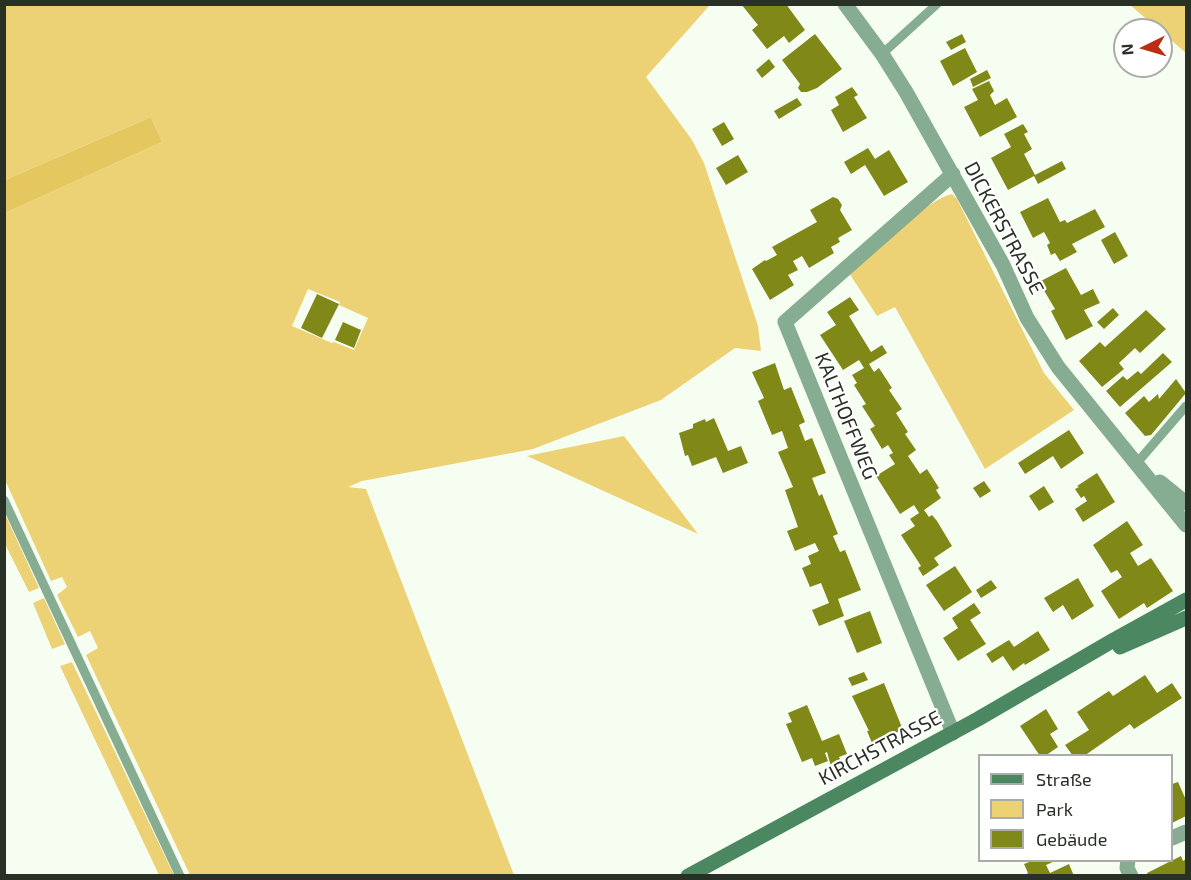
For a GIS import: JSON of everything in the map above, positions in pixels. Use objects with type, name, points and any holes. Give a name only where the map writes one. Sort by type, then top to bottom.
[{"type":"street","name":"DICKERSTRASSE","points":[[845,4],[882,54],[953,174],[1003,265],[1027,318],[1052,357],[1186,525]]},
{"type":"street","name":"KALTHOFFWEG","points":[[952,733],[785,322],[953,174]]},
{"type":"street","name":"DICKERSTRASSE","points":[[1136,464],[1186,503]]},
{"type":"street","name":"KIRCHSTRASSE","points":[[688,876],[952,733],[1186,600]]},
{"type":"street","name":"KIRCHSTRASSE","points":[[1091,655],[1116,648],[1186,618]]},
{"type":"street","points":[[1128,862],[1127,868],[1131,876]]},
{"type":"lane","points":[[882,54],[937,4]]},
{"type":"lane","points":[[1136,464],[1186,406]]},
{"type":"lane","points":[[4,500],[180,876]]},
{"type":"green space","points":[[5,5],[710,5],[646,77],[692,140],[704,163],[758,326],[761,351],[735,348],[661,400],[533,449],[362,481],[348,487],[366,489],[514,875],[190,875],[86,655],[98,648],[90,631],[78,637],[57,595],[67,587],[62,577],[51,581],[5,480],[5,213],[162,142],[151,117],[5,180]],"holes":[[[308,289],[340,302],[339,305],[368,318],[354,350],[292,326]]]},
{"type":"green space","points":[[1130,5],[1186,5],[1186,53],[1173,42],[1173,18],[1145,18]]},
{"type":"green space","points":[[952,194],[957,199],[1044,373],[1074,410],[985,469],[895,307],[877,316],[849,273],[927,206]]},
{"type":"green space","points":[[624,436],[698,534],[527,456]]},
{"type":"green space","points":[[5,514],[39,588],[29,592],[5,544]]},
{"type":"green space","points":[[44,598],[65,644],[52,649],[33,603]]},
{"type":"green space","points":[[72,662],[174,875],[159,875],[60,666]]},
{"type":"shaded area","points":[[151,117],[162,142],[5,213],[5,180]]},
{"type":"building","points":[[741,4],[786,4],[805,30],[789,43],[784,36],[767,49],[752,30],[758,25]]},
{"type":"building","points":[[815,34],[842,69],[817,88],[801,92],[798,88],[800,84],[782,60]]},
{"type":"building","points":[[962,34],[966,42],[951,50],[946,42]]},
{"type":"building","points":[[965,48],[977,72],[953,86],[940,61]]},
{"type":"building","points":[[769,59],[775,67],[762,78],[756,70]]},
{"type":"building","points":[[987,70],[991,78],[973,87],[970,79]]},
{"type":"building","points":[[989,81],[994,91],[990,95],[995,105],[1007,98],[1017,117],[980,137],[964,107],[978,100],[972,89]]},
{"type":"building","points":[[852,87],[858,95],[854,97],[867,118],[843,132],[831,110],[839,105],[835,97]]},
{"type":"building","points":[[797,98],[802,105],[779,119],[774,111]]},
{"type":"building","points":[[724,122],[734,139],[722,146],[712,129]]},
{"type":"building","points":[[1023,124],[1028,132],[1024,134],[1032,149],[1024,154],[1035,175],[1062,161],[1066,169],[1038,184],[1034,176],[1008,190],[991,158],[1011,147],[1004,134]]},
{"type":"building","points":[[868,148],[875,159],[889,150],[908,182],[884,196],[865,165],[851,174],[844,162]]},
{"type":"building","points":[[738,155],[748,172],[726,185],[716,168]]},
{"type":"building","points":[[833,197],[838,199],[842,205],[840,210],[852,230],[838,238],[840,242],[831,247],[834,253],[809,268],[802,256],[793,261],[798,270],[788,275],[794,285],[770,300],[752,269],[777,255],[772,247],[817,222],[810,210]]},
{"type":"building","points":[[1048,198],[1060,222],[1065,220],[1067,223],[1095,209],[1105,227],[1072,244],[1077,252],[1060,261],[1055,253],[1051,255],[1047,245],[1050,243],[1044,232],[1033,238],[1020,212]]},
{"type":"building","points":[[1115,232],[1128,256],[1114,264],[1101,240]]},
{"type":"building","points":[[1066,268],[1081,295],[1093,289],[1100,303],[1084,310],[1093,326],[1066,340],[1051,311],[1055,309],[1039,282]]},
{"type":"building","points":[[317,294],[339,304],[322,338],[301,328]]},
{"type":"building","points":[[850,297],[859,310],[849,316],[871,352],[882,345],[887,353],[869,364],[874,372],[879,368],[892,388],[889,390],[902,409],[896,413],[908,432],[905,434],[916,450],[908,456],[920,474],[927,469],[939,488],[936,490],[941,498],[924,510],[929,517],[932,515],[937,521],[952,546],[934,558],[939,565],[923,576],[918,568],[921,566],[901,535],[915,526],[910,519],[919,513],[914,505],[900,514],[876,476],[895,464],[889,455],[893,453],[888,445],[882,449],[870,429],[875,426],[862,406],[866,404],[854,385],[857,383],[852,375],[864,368],[859,360],[843,370],[820,335],[836,325],[827,312]]},
{"type":"building","points":[[1113,308],[1119,315],[1104,329],[1097,322]]},
{"type":"building","points":[[1146,310],[1166,329],[1140,353],[1135,348],[1119,363],[1124,369],[1102,387],[1079,361],[1100,342],[1105,347]]},
{"type":"building","points":[[343,322],[361,330],[354,348],[335,340]]},
{"type":"building","points":[[1163,353],[1172,362],[1120,407],[1106,391],[1123,376],[1127,380],[1138,371],[1141,374]]},
{"type":"building","points":[[775,363],[784,390],[791,387],[805,422],[799,425],[805,441],[812,438],[826,473],[812,478],[819,496],[822,494],[838,534],[833,536],[840,552],[845,550],[861,590],[838,599],[844,616],[819,626],[812,610],[829,603],[821,583],[810,587],[802,568],[811,564],[808,556],[819,551],[815,543],[795,551],[787,531],[798,527],[785,490],[793,487],[778,452],[788,448],[782,431],[772,435],[758,401],[764,398],[752,372]]},
{"type":"building","points":[[1176,379],[1186,393],[1151,435],[1145,436],[1125,413],[1144,396],[1149,402],[1158,394],[1159,399]]},
{"type":"building","points":[[714,418],[728,451],[741,446],[748,463],[723,473],[716,457],[692,466],[688,455],[685,456],[679,433],[693,428],[693,424]]},
{"type":"building","points":[[1069,430],[1084,453],[1061,469],[1053,456],[1025,474],[1018,463]]},
{"type":"building","points":[[1097,473],[1115,502],[1083,522],[1075,509],[1087,501],[1084,496],[1081,498],[1075,489]]},
{"type":"building","points":[[984,481],[991,491],[980,498],[973,488]]},
{"type":"building","points":[[1044,486],[1054,502],[1039,511],[1029,496]]},
{"type":"building","points":[[1127,521],[1143,545],[1130,553],[1138,566],[1151,558],[1173,591],[1147,608],[1144,603],[1119,619],[1101,591],[1122,577],[1117,570],[1111,573],[1093,545]]},
{"type":"building","points":[[955,566],[972,592],[944,611],[926,585]]},
{"type":"building","points":[[1078,578],[1094,606],[1072,620],[1063,605],[1053,612],[1044,598]]},
{"type":"building","points":[[991,580],[997,588],[981,598],[976,590]]},
{"type":"building","points":[[974,603],[981,613],[970,620],[986,644],[958,661],[943,638],[958,628],[952,618]]},
{"type":"building","points":[[870,611],[882,643],[857,653],[844,621]]},
{"type":"building","points":[[1038,631],[1050,650],[1013,671],[1003,656],[992,663],[986,654],[1009,640],[1014,647]]},
{"type":"building","points":[[864,672],[868,680],[852,686],[848,678]]},
{"type":"building","points":[[1145,675],[1157,693],[1172,683],[1182,698],[1134,729],[1130,724],[1087,754],[1072,754],[1065,745],[1089,730],[1077,712],[1109,691],[1113,696]]},
{"type":"building","points":[[884,683],[903,730],[872,743],[867,731],[869,731],[852,696]]},
{"type":"building","points":[[807,705],[822,741],[839,734],[847,754],[839,757],[843,765],[832,770],[827,752],[825,753],[828,761],[815,766],[812,758],[802,762],[786,724],[792,722],[788,713]]},
{"type":"building","points":[[1046,709],[1058,729],[1050,734],[1058,747],[1048,754],[1039,754],[1020,726]]},
{"type":"building","points":[[1178,782],[1186,800],[1186,816],[1173,822],[1173,784]]},
{"type":"building","points":[[1181,856],[1183,861],[1186,859],[1186,876],[1148,876],[1147,873]]},
{"type":"building","points":[[1053,862],[1046,865],[1050,873],[1069,864],[1074,876],[1024,876],[1028,873],[1024,864]]}]
